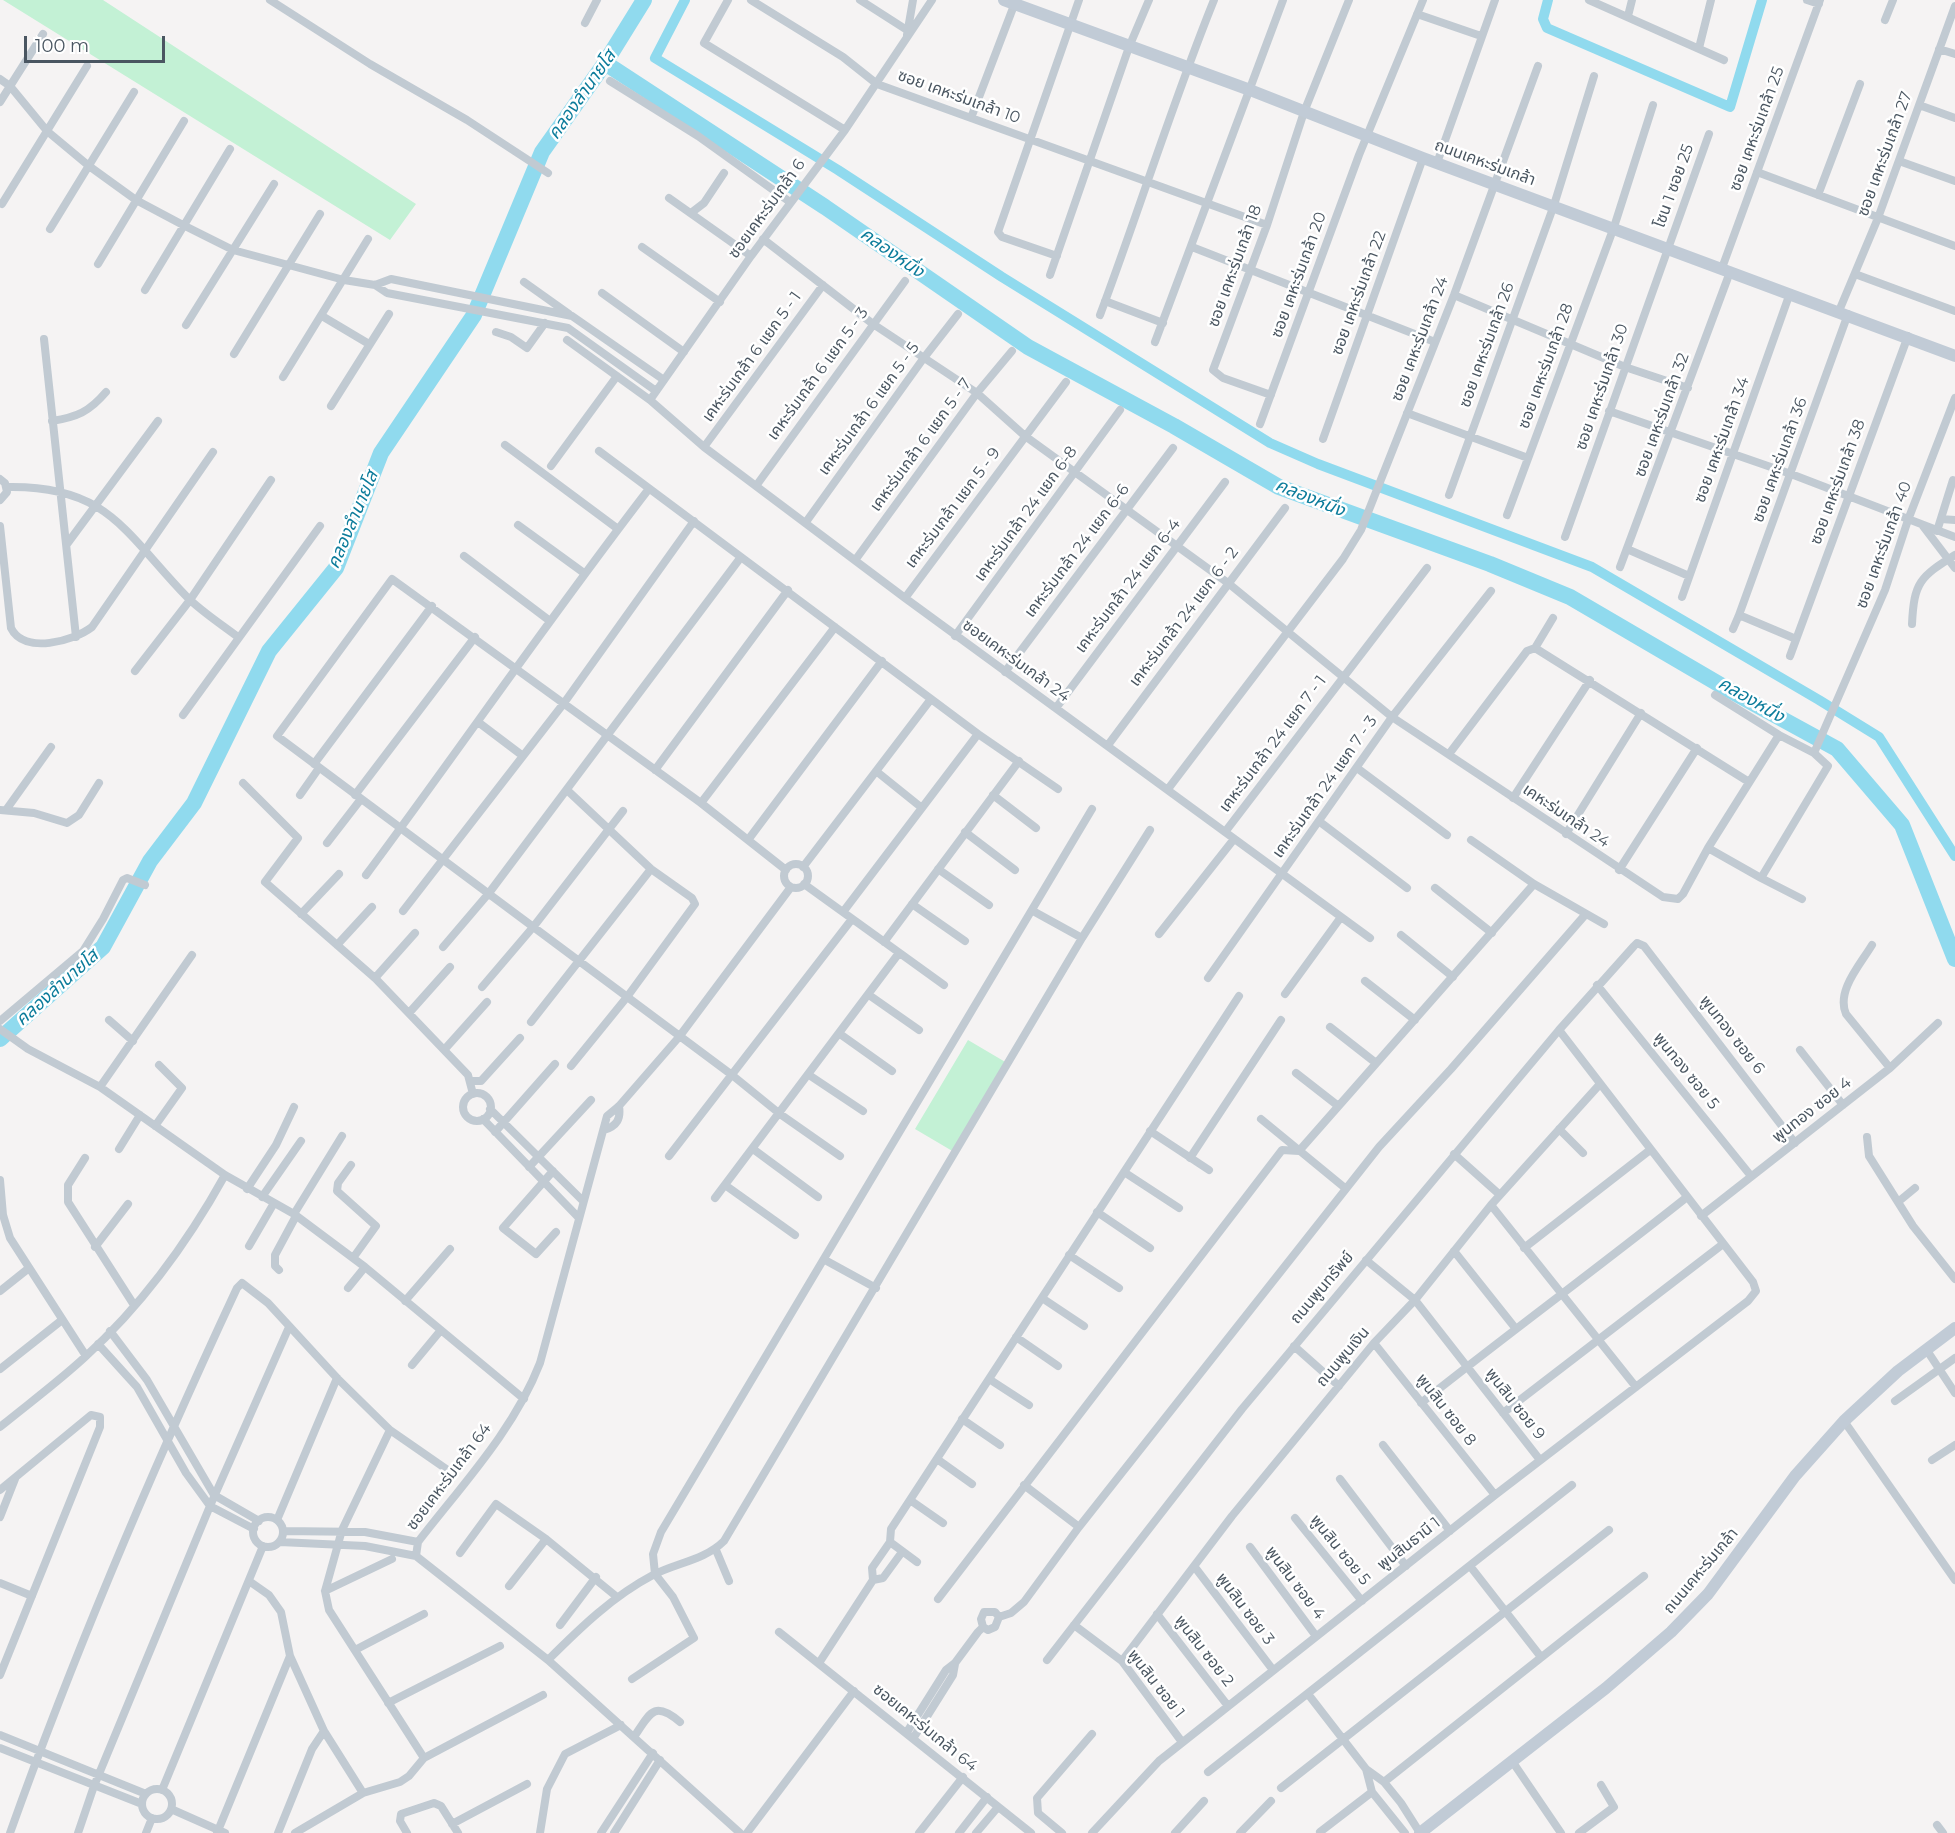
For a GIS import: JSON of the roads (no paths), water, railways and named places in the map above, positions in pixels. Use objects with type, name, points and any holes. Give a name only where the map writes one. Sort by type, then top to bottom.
[{"type":"street","points":[[270,0],[370,64],[467,120],[548,173]]},
{"type":"street","points":[[585,23],[597,0]]},
{"type":"street","points":[[728,0],[704,43],[845,130]]},
{"type":"street","name":"ซอย เคหะร่มเกล้า 10","points":[[751,0],[843,57],[877,84],[1267,225]]},
{"type":"street","points":[[860,0],[908,32]]},
{"type":"street","name":"ซอยเคหะร่มเกล้า 6","points":[[908,32],[913,0]]},
{"type":"street","name":"ซอยเคหะร่มเกล้า 6","points":[[650,400],[763,239],[845,130],[877,84],[908,32],[932,0]]},
{"type":"street","name":"ซอย เคหะร่มเกล้า 10","points":[[1032,139],[1080,0]]},
{"type":"street","points":[[1050,275],[1129,47],[1149,0]]},
{"type":"street","points":[[1100,315],[1149,182],[1186,68],[1214,0]]},
{"type":"street","points":[[1155,342],[1283,0]]},
{"type":"street","name":"ซอย เคหะร่มเกล้า 18","points":[[1271,395],[1223,378],[1213,370],[1267,225],[1304,112],[1349,0]]},
{"type":"street","name":"ซอย เคหะร่มเกล้า 20","points":[[1260,424],[1368,136],[1423,0]]},
{"type":"street","points":[[1437,163],[1495,0]]},
{"type":"street","points":[[1589,0],[1724,60]]},
{"type":"street","points":[[1628,16],[1632,0]]},
{"type":"street","points":[[1699,48],[1710,0]]},
{"type":"street","points":[[1807,0],[1820,2]]},
{"type":"street","points":[[1885,20],[1893,0]]},
{"type":"street","points":[[971,118],[1012,1]]},
{"type":"street","name":"ถนนเคหะร่มเกล้า","points":[[1012,1],[1423,158],[1908,336],[1955,356]]},
{"type":"street","name":"ซอย เคหะร่มเกล้า 25","points":[[1726,270],[1757,172],[1820,2]]},
{"type":"street","name":"ซอย เคหะร่มเกล้า 27","points":[[1844,313],[1855,274],[1899,162],[1955,6]]},
{"type":"street","points":[[1418,14],[1481,36]]},
{"type":"street","points":[[0,102],[42,34]]},
{"type":"street","points":[[1940,49],[1955,54]]},
{"type":"street","points":[[2,204],[87,66]]},
{"type":"street","name":"ซอย เคหะร่มเกล้า 24","points":[[1167,789],[1343,559],[1361,530],[1454,295],[1538,66]]},
{"type":"street","name":"ซอย เคหะร่มเกล้า 26","points":[[1449,495],[1554,205],[1594,76]]},
{"type":"street","points":[[0,79],[10,86],[47,131],[89,166],[136,200],[233,250],[344,280],[375,285],[387,293],[568,328],[656,391]]},
{"type":"street","points":[[610,81],[698,136],[792,200]]},
{"type":"street","points":[[1818,195],[1860,84]]},
{"type":"street","points":[[50,229],[134,92]]},
{"type":"street","name":"ซอย เคหะร่มเกล้า 28","points":[[1507,515],[1614,227],[1653,105]]},
{"type":"street","points":[[1919,105],[1955,118]]},
{"type":"street","points":[[98,264],[184,121]]},
{"type":"street","name":"โซน 1 ซอย 25","points":[[1668,248],[1709,134]]},
{"type":"street","points":[[1032,139],[999,234],[1057,256]]},
{"type":"street","points":[[145,290],[230,149]]},
{"type":"street","name":"ซอย เคหะร่มเกล้า 22","points":[[1323,439],[1423,158]]},
{"type":"street","points":[[1899,162],[1955,181]]},
{"type":"street","points":[[1757,172],[1955,246]]},
{"type":"street","points":[[691,213],[704,203],[724,173]]},
{"type":"street","points":[[186,325],[274,184]]},
{"type":"street","points":[[669,198],[751,256]]},
{"type":"street","points":[[234,354],[321,214]]},
{"type":"street","points":[[283,377],[368,239]]},
{"type":"street","name":"เคหะร่มเกล้า 24","points":[[763,239],[873,324],[922,359],[977,393],[1025,436],[1228,583],[1344,675],[1392,717],[1619,870],[1663,897],[1678,899],[1779,735]]},
{"type":"street","points":[[642,247],[720,302]]},
{"type":"street","points":[[1192,247],[1435,342]]},
{"type":"street","name":"ซอย เคหะร่มเกล้า 30","points":[[1565,537],[1668,248]]},
{"type":"street","name":"ซอย เคหะร่มเกล้า 32","points":[[1620,567],[1688,388],[1726,270]]},
{"type":"street","points":[[1855,274],[1955,311]]},
{"type":"street","points":[[375,285],[391,279],[572,316]]},
{"type":"street","name":"เคหะร่มเกล้า 6 แยก 5 - 3","points":[[756,486],[905,281]]},
{"type":"street","points":[[524,282],[664,380]]},
{"type":"street","name":"เคหะร่มเกล้า 6 แยก 5 - 1","points":[[704,447],[823,285]]},
{"type":"street","name":"ซอย เคหะร่มเกล้า 34","points":[[1682,597],[1790,293]]},
{"type":"street","points":[[602,294],[684,352]]},
{"type":"street","points":[[1454,295],[1625,367],[1688,388]]},
{"type":"street","points":[[1105,301],[1162,323]]},
{"type":"street","points":[[556,326],[558,313]]},
{"type":"street","name":"ซอย เคหะร่มเกล้า 36","points":[[1732,629],[1791,474],[1844,313]]},
{"type":"street","points":[[331,406],[389,314]]},
{"type":"street","name":"เคหะร่มเกล้า 6 แยก 5 - 5","points":[[806,522],[922,359],[958,314]]},
{"type":"street","points":[[322,316],[369,344]]},
{"type":"street","points":[[496,332],[511,337],[527,348],[545,323]]},
{"type":"street","name":"ซอย เคหะร่มเกล้า 38","points":[[1790,656],[1908,336]]},
{"type":"street","points":[[44,339],[76,637]]},
{"type":"street","name":"ซอยเคหะร่มเกล้า 24","points":[[567,340],[650,400],[704,447],[856,559],[955,636],[1108,745],[1281,875],[1370,938]]},
{"type":"street","name":"เคหะร่มเกล้า 6 แยก 5 - 7","points":[[856,559],[977,393],[1012,351]]},
{"type":"street","points":[[550,466],[617,376]]},
{"type":"street","name":"เคหะร่มเกล้า แยก 5 - 9","points":[[904,598],[1066,382]]},
{"type":"street","points":[[52,421],[84,414],[92,409],[106,392]]},
{"type":"street","name":"ซอย เคหะร่มเกล้า 40","points":[[1815,752],[1839,702],[1885,590],[1908,520],[1955,398]]},
{"type":"street","name":"เคหะร่มเกล้า 24 แยก 6-8","points":[[955,636],[1120,410]]},
{"type":"street","points":[[1609,411],[1791,474],[1848,498],[1955,537]]},
{"type":"street","points":[[1407,413],[1528,458]]},
{"type":"street","points":[[67,544],[158,421]]},
{"type":"street","points":[[505,445],[618,529]]},
{"type":"street","name":"เคหะร่มเกล้า 24 แยก 6-6","points":[[1005,672],[1173,448]]},
{"type":"street","points":[[599,451],[648,490],[788,590],[978,734],[1058,789]]},
{"type":"street","points":[[0,526],[11,628],[15,635],[31,643],[76,637],[92,627],[146,553],[213,452]]},
{"type":"street","points":[[0,479],[7,487]]},
{"type":"street","points":[[135,671],[190,600],[271,480]]},
{"type":"street","points":[[1937,531],[1953,480]]},
{"type":"street","name":"เคหะร่มเกล้า 24 แยก 6-4","points":[[1056,708],[1225,482]]},
{"type":"street","points":[[7,487],[28,486],[61,493],[98,505],[129,530],[146,553],[190,600],[238,637]]},
{"type":"street","points":[[0,500],[5,496],[7,487]]},
{"type":"street","points":[[366,875],[518,669],[584,573],[648,490]]},
{"type":"street","name":"เคหะร่มเกล้า 24 แยก 6 - 2","points":[[1108,745],[1285,508]]},
{"type":"street","points":[[1941,519],[1955,520]]},
{"type":"street","points":[[403,911],[564,703],[694,521]]},
{"type":"street","points":[[519,525],[584,573]]},
{"type":"street","points":[[183,715],[320,526]]},
{"type":"street","points":[[1923,526],[1952,557],[1955,568]]},
{"type":"street","points":[[1627,549],[1689,576]]},
{"type":"street","points":[[464,556],[550,621]]},
{"type":"street","points":[[443,947],[489,893],[741,557]]},
{"type":"street","points":[[1912,624],[1913,596],[1917,586],[1922,579],[1952,557]]},
{"type":"street","name":"เคหะร่มเกล้า 24 แยก 7 - 1","points":[[1225,832],[1427,568]]},
{"type":"street","points":[[786,870],[701,803],[392,579],[277,736],[534,926],[732,1075],[780,1114],[840,1156]]},
{"type":"street","points":[[655,770],[788,590]]},
{"type":"street","name":"เคหะร่มเกล้า 24 แยก 7 - 3","points":[[1208,978],[1392,717],[1491,591]]},
{"type":"street","points":[[300,795],[317,766],[432,606]]},
{"type":"street","points":[[1738,615],[1796,639]]},
{"type":"street","points":[[1449,754],[1527,651],[1534,648],[1553,618]]},
{"type":"street","points":[[701,803],[835,627]]},
{"type":"street","points":[[327,843],[475,637]]},
{"type":"street","points":[[1534,648],[1590,680],[1749,782]]},
{"type":"street","points":[[748,840],[882,661]]},
{"type":"street","points":[[1513,798],[1590,680]]},
{"type":"street","points":[[1715,695],[1779,735],[1815,752],[1827,763],[1828,771],[1761,878]]},
{"type":"street","points":[[803,867],[932,699]]},
{"type":"street","points":[[1566,834],[1641,713]]},
{"type":"street","points":[[478,722],[523,756]]},
{"type":"street","points":[[843,912],[978,734]]},
{"type":"street","points":[[3,810],[51,747]]},
{"type":"street","points":[[1619,870],[1696,748]]},
{"type":"street","points":[[884,942],[1019,761]]},
{"type":"street","points":[[1357,768],[1447,835]]},
{"type":"street","points":[[876,771],[922,808]]},
{"type":"street","points":[[3,810],[34,813],[67,823],[79,815],[99,783]]},
{"type":"street","points":[[243,783],[298,838],[265,882],[376,979],[468,1075],[473,1094]]},
{"type":"street","points":[[567,790],[651,869],[692,898],[695,904],[627,997],[571,1066]]},
{"type":"street","points":[[993,795],[1035,828]]},
{"type":"street","points":[[632,1679],[694,1638],[673,1597],[655,1574],[653,1554],[661,1532],[1092,809]]},
{"type":"street","points":[[482,987],[534,926],[623,811]]},
{"type":"street","points":[[1320,822],[1407,888]]},
{"type":"street","points":[[548,1660],[617,1597],[655,1574],[716,1550],[724,1541],[1082,938],[1150,831]]},
{"type":"street","points":[[965,832],[1015,870]]},
{"type":"street","points":[[1159,934],[1234,839]]},
{"type":"street","points":[[1471,840],[1534,884],[1604,924]]},
{"type":"street","points":[[1708,849],[1802,900]]},
{"type":"street","points":[[791,887],[785,879],[786,870],[794,864],[803,867],[808,875],[804,884]]},
{"type":"street","points":[[531,1022],[651,869]]},
{"type":"street","points":[[938,869],[990,905]]},
{"type":"street","points":[[301,914],[339,874]]},
{"type":"street","points":[[0,1021],[83,951],[103,919],[122,880],[127,878],[144,884]]},
{"type":"street","points":[[604,1130],[613,1127],[618,1122],[619,1106],[679,1037],[791,887],[804,884],[944,984]]},
{"type":"street","points":[[1299,1151],[1337,1105],[1534,884]]},
{"type":"street","points":[[1435,888],[1492,933]]},
{"type":"street","points":[[912,904],[965,941]]},
{"type":"street","points":[[337,945],[372,907]]},
{"type":"street","points":[[1033,911],[1082,938]]},
{"type":"street","points":[[999,1617],[1011,1613],[1024,1602],[1079,1527],[1345,1188],[1585,915]]},
{"type":"street","points":[[1285,994],[1341,917]]},
{"type":"street","points":[[669,1156],[852,919]]},
{"type":"street","points":[[376,979],[415,933]]},
{"type":"street","points":[[1401,935],[1453,977]]},
{"type":"street","name":"พูนทอง ซอย 6","points":[[1634,946],[1637,943],[1644,946],[1795,1143]]},
{"type":"street","points":[[1872,945],[1843,994],[1842,1004],[1846,1014],[1890,1068]]},
{"type":"street","name":"ถนนพูนทรัพย์","points":[[1047,1660],[1132,1548],[1294,1346],[1558,1030],[1634,946]]},
{"type":"street","points":[[715,1198],[899,954]]},
{"type":"street","points":[[100,1087],[192,955]]},
{"type":"street","points":[[409,1014],[450,967]]},
{"type":"street","points":[[1365,981],[1415,1020]]},
{"type":"street","name":"พูนทอง ซอย 5","points":[[1597,985],[1751,1176]]},
{"type":"street","points":[[869,994],[919,1030]]},
{"type":"street","points":[[819,1663],[873,1580],[873,1568],[890,1542],[891,1529],[1239,996]]},
{"type":"street","points":[[444,1050],[487,1002]]},
{"type":"street","points":[[109,1020],[132,1041]]},
{"type":"street","points":[[1190,1158],[1281,1020]]},
{"type":"street","name":"พูนทอง ซอย 4","points":[[1701,1216],[1890,1068],[1938,1023]]},
{"type":"street","points":[[1330,1027],[1376,1063]]},
{"type":"street","points":[[0,1029],[17,1043],[100,1087],[225,1175],[295,1215],[365,1267],[524,1399]]},
{"type":"street","points":[[1503,1413],[1723,1244],[1558,1030]]},
{"type":"street","points":[[840,1034],[892,1071]]},
{"type":"street","points":[[470,1081],[481,1081],[520,1038]]},
{"type":"street","points":[[1800,1050],[1844,1105]]},
{"type":"street","points":[[495,1132],[555,1064]]},
{"type":"street","points":[[155,1126],[182,1088],[159,1065]]},
{"type":"street","points":[[1296,1073],[1337,1105]]},
{"type":"street","points":[[809,1075],[863,1111]]},
{"type":"street","name":"ถนนพูนเงิน","points":[[1122,1661],[1194,1566],[1374,1343],[1415,1300],[1491,1205],[1600,1084]]},
{"type":"street","points":[[473,1094],[486,1098],[490,1109],[583,1201]]},
{"type":"street","points":[[473,1094],[464,1102],[464,1111],[469,1119],[483,1119],[579,1218]]},
{"type":"street","points":[[529,1167],[591,1100]]},
{"type":"street","name":"ซอยเคหะร่มเกล้า 64","points":[[619,1106],[607,1116],[540,1363],[524,1399],[500,1435],[418,1542],[416,1556],[548,1660],[740,1833]]},
{"type":"street","points":[[247,1189],[276,1145],[294,1107]]},
{"type":"street","points":[[483,1119],[490,1109]]},
{"type":"street","points":[[118,1149],[140,1115]]},
{"type":"street","points":[[1261,1119],[1345,1188]]},
{"type":"street","points":[[1559,1129],[1583,1153]]},
{"type":"street","points":[[1150,1131],[1209,1170]]},
{"type":"street","points":[[279,1270],[275,1266],[275,1256],[295,1215],[342,1136]]},
{"type":"street","points":[[1867,1137],[1869,1156],[1898,1202],[1955,1279]]},
{"type":"street","points":[[262,1197],[301,1141]]},
{"type":"street","points":[[753,1149],[818,1197]]},
{"type":"street","points":[[1524,1248],[1650,1149]]},
{"type":"street","points":[[938,1599],[1282,1150],[1299,1151]]},
{"type":"street","points":[[1454,1154],[1500,1195]]},
{"type":"street","points":[[85,1158],[68,1185],[68,1202],[134,1305]]},
{"type":"street","points":[[351,1165],[338,1183],[337,1191],[376,1226],[353,1258]]},
{"type":"street","points":[[552,1171],[503,1228],[536,1254],[556,1232]]},
{"type":"street","points":[[1124,1172],[1179,1208]]},
{"type":"street","points":[[0,1427],[86,1356],[134,1305],[181,1245],[225,1175]]},
{"type":"street","points":[[0,1180],[1,1216],[10,1238],[86,1356]]},
{"type":"street","points":[[725,1185],[795,1235]]},
{"type":"street","points":[[1898,1202],[1916,1188]]},
{"type":"street","points":[[1421,1403],[1516,1329],[1563,1296],[1687,1197]]},
{"type":"street","points":[[249,1246],[274,1203]]},
{"type":"street","points":[[95,1247],[128,1204]]},
{"type":"street","points":[[1491,1205],[1636,1387]]},
{"type":"street","points":[[1097,1212],[1150,1248]]},
{"type":"street","name":"พูนสินธานี 1","points":[[1092,1833],[1159,1761],[1495,1495],[1748,1301],[1756,1291],[1753,1282],[1723,1244]]},
{"type":"street","points":[[405,1301],[450,1249]]},
{"type":"street","points":[[1454,1251],[1516,1329]]},
{"type":"street","points":[[1069,1255],[1119,1288]]},
{"type":"street","points":[[825,1260],[876,1288]]},
{"type":"street","name":"พูนสิน ซอย 9","points":[[1366,1260],[1415,1300],[1540,1460]]},
{"type":"street","points":[[348,1288],[365,1267]]},
{"type":"street","points":[[0,1291],[29,1268]]},
{"type":"street","points":[[10,1833],[35,1762],[167,1439],[237,1288],[242,1283],[248,1285],[268,1303],[337,1378],[390,1430],[452,1473]]},
{"type":"street","points":[[1042,1298],[1084,1326]]},
{"type":"street","points":[[0,1369],[62,1320]]},
{"type":"street","points":[[78,1833],[94,1786],[214,1495],[289,1327]]},
{"type":"street","name":"ถนนเคหะร่มเกล้า","points":[[1420,1833],[1650,1652],[1689,1614],[1727,1570],[1795,1476],[1844,1420],[1926,1349],[1955,1328]]},
{"type":"street","points":[[412,1365],[441,1330]]},
{"type":"street","points":[[110,1331],[147,1380],[214,1495],[257,1525]]},
{"type":"street","points":[[1016,1337],[1058,1366]]},
{"type":"street","name":"พูนสิน ซอย 8","points":[[1374,1343],[1495,1495]]},
{"type":"street","points":[[98,1344],[137,1387],[186,1473],[210,1506],[257,1525]]},
{"type":"street","points":[[1294,1346],[1339,1386]]},
{"type":"street","points":[[1926,1349],[1955,1393]]},
{"type":"street","points":[[1895,1401],[1955,1358]]},
{"type":"street","points":[[277,1520],[337,1378]]},
{"type":"street","points":[[989,1379],[1029,1405]]},
{"type":"street","points":[[0,1490],[91,1415],[99,1417],[100,1427],[0,1675]]},
{"type":"street","points":[[962,1419],[1000,1445]]},
{"type":"street","points":[[1844,1420],[1955,1580]]},
{"type":"street","points":[[390,1430],[342,1530],[325,1591],[329,1610],[424,1758]]},
{"type":"street","points":[[1383,1444],[1450,1531]]},
{"type":"street","points":[[1932,1460],[1955,1445]]},
{"type":"street","points":[[937,1459],[972,1484]]},
{"type":"street","points":[[0,1517],[15,1478]]},
{"type":"street","points":[[1340,1479],[1406,1566]]},
{"type":"street","points":[[1024,1485],[1079,1527]]},
{"type":"street","points":[[1208,1772],[1572,1485]]},
{"type":"street","points":[[910,1500],[943,1523]]},
{"type":"street","points":[[460,1553],[496,1504],[596,1577],[617,1597]]},
{"type":"street","points":[[277,1520],[267,1518],[257,1525],[255,1539],[262,1546],[270,1547],[280,1542],[338,1544],[365,1546],[416,1556]]},
{"type":"street","name":"พูนสิน ซอย 5","points":[[1295,1518],[1362,1601]]},
{"type":"street","points":[[277,1520],[283,1531],[280,1542]]},
{"type":"street","points":[[283,1531],[342,1530],[418,1542]]},
{"type":"street","points":[[1281,1788],[1504,1610],[1609,1530]]},
{"type":"street","points":[[509,1586],[546,1539]]},
{"type":"street","points":[[890,1542],[917,1562]]},
{"type":"street","points":[[162,1790],[262,1546]]},
{"type":"street","name":"พูนสิน ซอย 4","points":[[1250,1547],[1316,1636]]},
{"type":"street","points":[[716,1550],[729,1581]]},
{"type":"street","points":[[873,1580],[883,1578],[902,1552]]},
{"type":"street","points":[[325,1591],[392,1559]]},
{"type":"street","name":"พูนสิน ซอย 3","points":[[1194,1566],[1273,1670]]},
{"type":"street","points":[[1470,1566],[1541,1657]]},
{"type":"street","points":[[1384,1782],[1644,1576]]},
{"type":"street","points":[[560,1625],[596,1577]]},
{"type":"street","points":[[249,1581],[269,1594],[281,1612],[290,1656],[324,1731],[363,1793]]},
{"type":"street","points":[[0,1583],[32,1596]]},
{"type":"street","points":[[984,1612],[995,1612],[999,1617],[998,1624],[992,1629],[983,1627],[981,1619],[984,1612]]},
{"type":"street","points":[[355,1650],[424,1614]]},
{"type":"street","name":"พูนสิน ซอย 2","points":[[1157,1614],[1228,1706]]},
{"type":"street","name":"พูนสิน ซอย 1","points":[[1074,1625],[1122,1661],[1182,1743]]},
{"type":"street","points":[[910,1735],[946,1670],[955,1663],[983,1627]]},
{"type":"street","points":[[779,1632],[854,1691]]},
{"type":"street","points":[[388,1703],[500,1646]]},
{"type":"street","points":[[171,1809],[220,1832],[290,1656]]},
{"type":"street","name":"ซอยเคหะร่มเกล้า 64","points":[[747,1833],[854,1691],[1031,1833]]},
{"type":"street","points":[[1308,1694],[1366,1769],[1392,1791],[1420,1833]]},
{"type":"street","points":[[295,1833],[363,1793],[400,1782],[410,1776],[424,1758],[543,1695]]},
{"type":"street","points":[[634,1737],[647,1717],[657,1710],[667,1711],[680,1722]]},
{"type":"street","points":[[540,1833],[547,1789],[565,1754],[621,1725]]},
{"type":"street","points":[[278,1833],[312,1749],[324,1731]]},
{"type":"street","points":[[1062,1833],[1038,1813],[1037,1798],[1092,1734]]},
{"type":"street","points":[[0,1735],[146,1794]]},
{"type":"street","points":[[0,1748],[142,1804]]},
{"type":"street","points":[[601,1833],[653,1753]]},
{"type":"street","points":[[614,1833],[660,1760]]},
{"type":"street","points":[[1512,1761],[1561,1833]]},
{"type":"street","points":[[1366,1769],[1372,1792],[1405,1833]]},
{"type":"street","points":[[919,1833],[963,1777]]},
{"type":"street","points":[[634,1783],[643,1788]]},
{"type":"street","points":[[452,1824],[527,1784]]},
{"type":"street","points":[[1579,1833],[1614,1808],[1612,1800],[1600,1785]]},
{"type":"street","points":[[151,1790],[162,1790],[171,1798],[171,1809],[163,1818],[152,1818],[143,1810],[142,1804],[146,1794],[151,1790]]},
{"type":"street","points":[[1380,1801],[1392,1791]]},
{"type":"street","points":[[1320,1832],[1372,1792]]},
{"type":"street","points":[[959,1833],[987,1797]]},
{"type":"street","points":[[1175,1833],[1203,1801]]},
{"type":"street","points":[[1240,1833],[1271,1801]]},
{"type":"street","points":[[407,1833],[400,1821],[401,1814],[434,1803],[441,1806],[458,1833]]},
{"type":"street","points":[[976,1833],[998,1807]]},
{"type":"street","points":[[146,1833],[152,1818]]},
{"type":"street","points":[[1937,1825],[1943,1833]]},
{"type":"waterway","name":"คลองลำนายโส","points":[[0,1039],[103,947],[150,861],[194,803],[269,651],[336,568],[381,453],[474,315],[542,152],[605,63],[644,0]]},
{"type":"waterway","points":[[685,0],[655,58],[838,170],[1002,277],[1270,443],[1318,464],[1592,567],[1819,700],[1879,737],[1955,856]]},
{"type":"waterway","points":[[1548,0],[1543,19],[1547,28],[1730,107],[1762,0]]},
{"type":"waterway","name":"คลองหนึ่ง","points":[[605,63],[825,207],[1028,347],[1174,426],[1279,487],[1490,564],[1570,597],[1729,690],[1837,749],[1902,825],[1955,959]]}]
